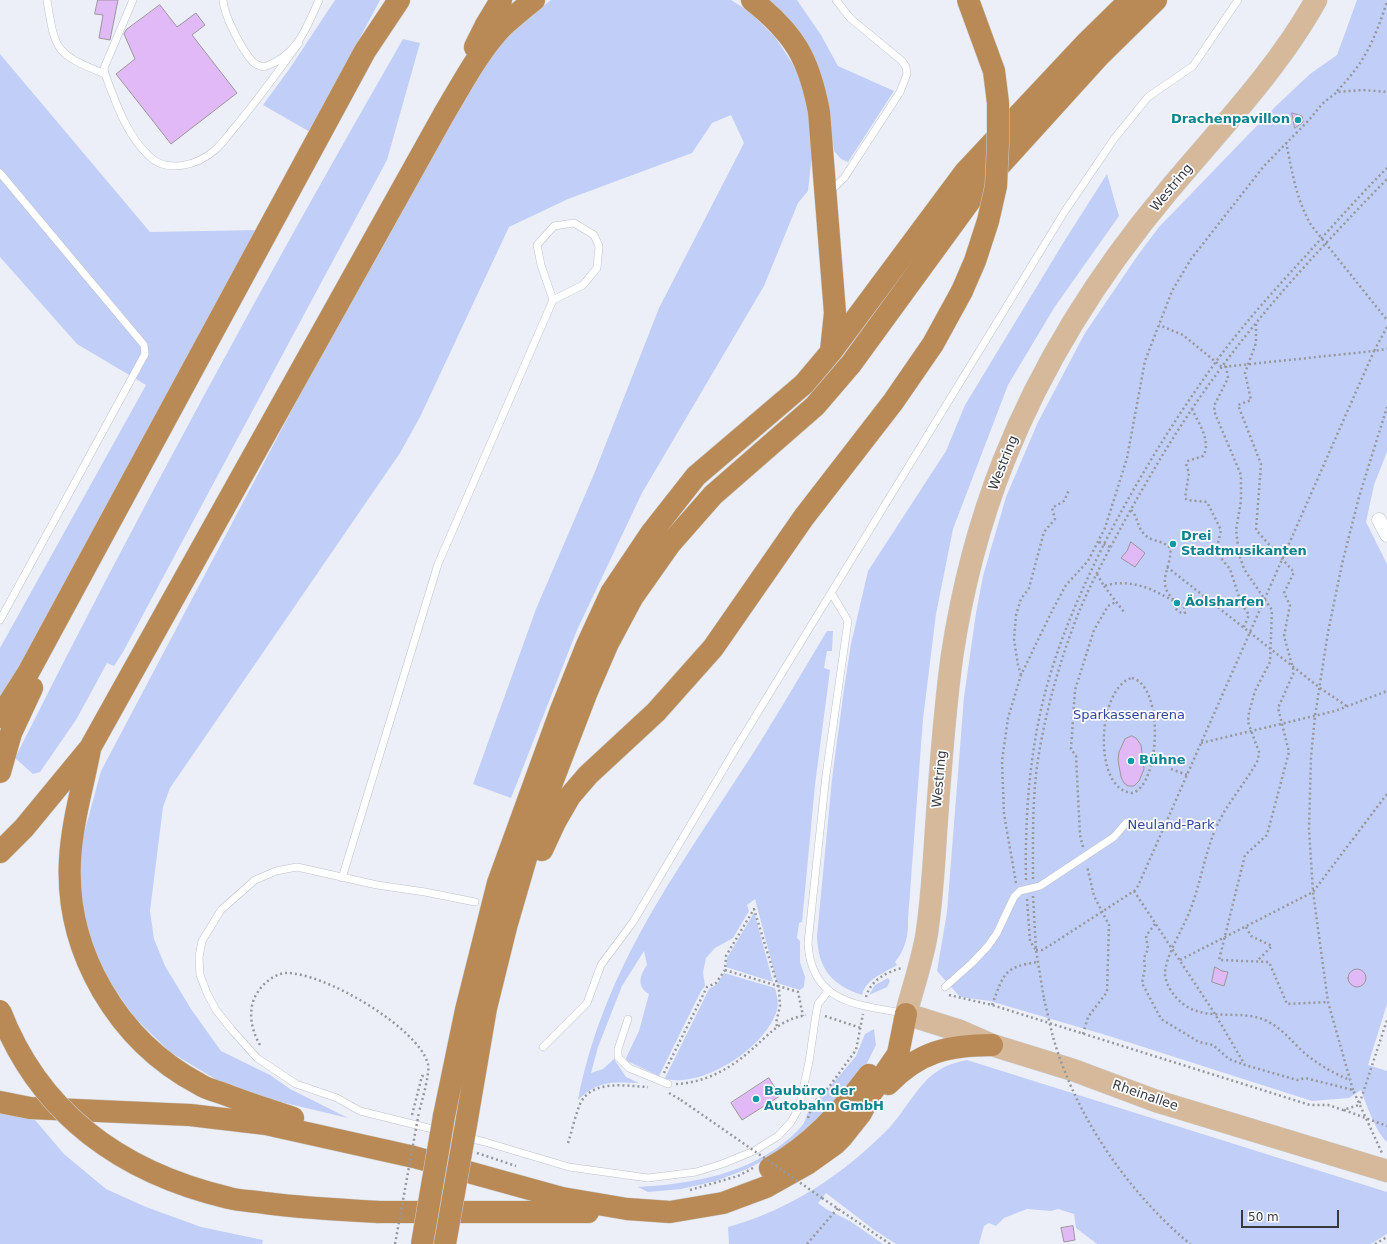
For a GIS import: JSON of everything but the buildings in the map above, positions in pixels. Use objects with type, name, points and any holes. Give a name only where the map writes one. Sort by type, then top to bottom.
[{"type":"highway","points":[[0,717],[28,673],[365,51],[399,0]]},
{"type":"highway","points":[[444,114],[486,25],[501,0]]},
{"type":"highway","points":[[0,852],[24,828],[90,748],[444,114],[475,63],[503,26],[534,0]]},
{"type":"highway","points":[[752,0],[786,30],[806,63],[814,84],[819,112],[835,313],[831,352]]},
{"type":"highway","points":[[506,927],[555,822],[570,796],[588,775],[656,712],[713,648],[800,523],[897,396],[933,344],[962,291],[975,261],[988,221],[996,186],[998,143],[998,103],[994,71],[968,0]]},
{"type":"highway","points":[[422,1244],[444,1116],[466,1010],[498,883],[558,717],[587,645],[611,593],[652,532],[696,476],[804,384],[831,352],[965,172],[1086,43],[1130,0]]},
{"type":"highway","points":[[445,1244],[486,1008],[506,927],[526,858],[551,785],[586,694],[608,643],[632,598],[670,544],[713,495],[815,406],[851,364],[980,187],[1098,57],[1156,0]]},
{"type":"highway","points":[[0,772],[11,733],[105,531]]},
{"type":"highway","points":[[90,748],[73,830],[70,860],[70,895],[85,954],[110,1005],[125,1026],[147,1048],[170,1066],[200,1085],[304,1121]]},
{"type":"highway","points":[[0,1012],[24,1062],[48,1094],[81,1129],[126,1159],[179,1184],[230,1198],[278,1204],[379,1212],[670,1212],[696,1209],[722,1202],[766,1187],[807,1164],[827,1150],[842,1137],[861,1113],[901,1071],[923,1057],[948,1048],[964,1045],[992,1045]]},
{"type":"highway","points":[[0,1094],[62,1103],[227,1107],[304,1121],[422,1148],[481,1168],[569,1191],[619,1200],[650,1202],[680,1199],[738,1184],[787,1158],[806,1145],[856,1092],[880,1057],[906,1014]]},
{"type":"highway","points":[[861,1113],[872,1092],[898,1054],[906,1014]]},
{"type":"highway","points":[[0,1102],[30,1108],[190,1116],[266,1124],[414,1157],[450,1169],[562,1198],[649,1211]]},
{"type":"main road","name":"Westring","points":[[906,1014],[927,935],[942,757],[952,658],[958,622],[982,525],[1004,461],[1037,387],[1094,290],[1168,191],[1203,153],[1265,74],[1297,31],[1316,0]]},
{"type":"main road","name":"Rheinallee","points":[[906,1014],[960,1031],[992,1045],[1073,1070],[1156,1101],[1386,1165]]},
{"type":"street","points":[[1379,520],[1387,535]]},
{"type":"lane","points":[[47,0],[51,29],[60,50],[72,60],[105,74]]},
{"type":"lane","points":[[133,0],[104,68],[105,74],[122,118],[149,157],[161,164],[176,166],[198,161],[215,150],[250,109],[299,43],[319,0]]},
{"type":"lane","points":[[223,0],[224,9],[245,51],[254,63],[264,67],[275,64],[299,43]]},
{"type":"lane","points":[[826,195],[844,178],[900,92],[907,74],[906,67],[902,61],[850,18],[836,0]]},
{"type":"lane","points":[[543,1047],[587,1003],[601,965],[633,922],[736,748],[832,594],[1010,298],[1065,211],[1114,139],[1148,97],[1193,66],[1238,0]]},
{"type":"lane","points":[[0,173],[144,345],[145,354],[0,620]]},
{"type":"lane","points":[[342,878],[438,564],[553,300],[583,285],[597,268],[598,246],[594,235],[574,223],[554,226],[537,245],[541,265],[553,300]]},
{"type":"lane","points":[[832,594],[848,621],[826,775],[808,943],[811,968],[818,980],[828,991],[845,1000],[864,1006],[906,1014]]},
{"type":"lane","points":[[945,987],[972,963],[988,946],[997,934],[1014,897],[1026,890],[1040,886],[1114,837],[1126,823]]},
{"type":"lane","points":[[475,902],[342,878],[297,867],[276,870],[255,880],[221,910],[202,941],[199,957],[200,975],[216,1010],[257,1058],[296,1084],[336,1098],[360,1111],[485,1142],[569,1167],[648,1178],[696,1172],[722,1164],[754,1151],[778,1136],[799,1108],[809,1062],[818,1004],[828,991]]},
{"type":"lane","points":[[628,1019],[618,1049],[618,1057],[630,1068],[660,1081],[667,1087]]},
{"type":"path","points":[[1026,890],[1016,883],[1004,814],[1002,761],[1008,718],[1021,675],[1066,585],[1088,561],[1105,528],[1127,458],[1145,361],[1158,325],[1172,291],[1191,259],[1264,166],[1309,120],[1322,104],[1337,92],[1354,73],[1368,52],[1387,2]]},
{"type":"path","points":[[1337,92],[1363,90],[1387,92]]},
{"type":"path","points":[[1286,142],[1296,190],[1302,210],[1311,225],[1387,320]]},
{"type":"path","points":[[1036,950],[1030,941],[1026,890],[1028,796],[1038,723],[1047,685],[1072,613],[1104,545],[1146,468],[1179,415],[1216,362],[1281,284],[1387,168]]},
{"type":"path","points":[[1190,1244],[1159,1216],[1133,1187],[1097,1134],[1074,1092],[1054,1038],[1044,999],[1026,890],[1039,754],[1054,688],[1077,616],[1130,509],[1192,408],[1256,323],[1326,243],[1387,179]]},
{"type":"path","points":[[1256,323],[1256,343],[1245,373],[1251,400],[1238,405],[1261,464],[1256,530],[1294,572],[1284,593],[1290,605],[1284,636],[1294,672],[1278,708],[1289,752],[1266,835],[1246,855],[1219,960],[1269,962],[1287,1004],[1328,1002]]},
{"type":"path","points":[[1158,325],[1183,335],[1222,367]]},
{"type":"path","points":[[1036,950],[1042,950],[1049,946],[1134,891],[1187,775],[1374,351],[1387,328]]},
{"type":"path","points":[[1222,367],[1387,349]]},
{"type":"path","points":[[1226,366],[1228,378],[1215,404],[1215,415],[1232,449],[1241,475],[1241,501],[1236,530],[1239,554],[1244,569],[1272,610],[1269,647],[1270,662],[1251,701],[1248,722],[1250,731],[1259,752],[1258,760],[1230,803],[1216,829],[1207,851],[1191,909],[1168,957],[1165,975],[1170,988],[1182,1003],[1191,1009],[1215,1014],[1249,1015],[1266,1020],[1286,1032],[1301,1049],[1318,1063],[1350,1080]]},
{"type":"path","points":[[1386,1165],[1353,1090],[1328,1002],[1312,892],[1309,828],[1311,757],[1315,716],[1328,632],[1342,564],[1359,497],[1387,407]]},
{"type":"path","points":[[1192,408],[1205,438],[1206,447],[1203,456],[1188,461],[1186,464],[1189,472],[1185,498],[1187,500],[1207,502],[1221,530],[1216,552],[1230,569],[1241,603],[1249,615],[1244,627]]},
{"type":"path","points":[[1021,675],[1014,638],[1016,615],[1021,599],[1028,588],[1044,532],[1055,519],[1052,508],[1064,501],[1068,490]]},
{"type":"path","points":[[1104,586],[1118,582],[1132,583],[1168,598],[1173,601],[1174,607],[1185,613],[1184,606],[1174,600],[1169,593],[1164,575],[1170,559],[1170,548],[1167,544],[1149,539],[1140,528],[1136,515],[1130,509]]},
{"type":"path","points":[[1099,542],[1110,547]]},
{"type":"path","points":[[1167,567],[1320,688],[1348,707]]},
{"type":"path","points":[[1098,574],[1104,586],[1124,612]]},
{"type":"path","points":[[1083,1034],[1088,1017],[1107,992],[1109,925],[1094,896],[1080,835],[1076,756],[1071,749],[1075,690],[1094,630],[1108,606],[1116,602]]},
{"type":"path","points":[[1126,679],[1138,679],[1144,684],[1149,692],[1156,728],[1153,754],[1146,779],[1141,788],[1136,792],[1126,793],[1114,785],[1105,758],[1105,726],[1113,693],[1126,679]]},
{"type":"path","points":[[1201,743],[1348,707],[1387,691]]},
{"type":"path","points":[[1171,769],[1187,775]]},
{"type":"path","points":[[1180,960],[1312,892],[1387,794]]},
{"type":"path","points":[[1134,891],[1215,1014],[1245,1065]]},
{"type":"path","points":[[660,1081],[708,987],[716,983],[725,970],[726,956],[754,908],[780,995],[780,1006],[776,1023],[777,1026]]},
{"type":"path","points":[[1155,924],[1146,936],[1148,949],[1144,958],[1145,968],[1142,983],[1161,1019],[1199,1042],[1213,1045],[1229,1059],[1245,1065],[1297,1080],[1305,1078],[1353,1090]]},
{"type":"path","points":[[1246,927],[1251,936],[1272,946],[1257,961]]},
{"type":"path","points":[[992,1005],[1006,972],[1021,964],[1038,962]]},
{"type":"path","points":[[804,1124],[808,1118],[813,1103],[829,1087],[856,1050],[869,988],[872,984],[892,971],[901,968],[918,971]]},
{"type":"path","points":[[725,970],[798,992],[803,1016]]},
{"type":"path","points":[[262,1049],[254,1036],[251,1006],[257,992],[272,977],[286,973],[329,985],[369,1005],[402,1029],[424,1053],[428,1066],[427,1076],[395,1244]]},
{"type":"path","points":[[988,1004],[1310,1105],[1328,1105],[1387,1126]]},
{"type":"path","points":[[667,1087],[697,1081],[723,1070],[740,1060],[777,1026],[788,1020],[816,1014],[861,1028]]},
{"type":"path","points":[[1359,1105],[1387,1020]]},
{"type":"path","points":[[411,1120],[422,1076],[427,1076]]},
{"type":"path","points":[[568,1143],[580,1104],[589,1093],[595,1089],[605,1086],[654,1087]]},
{"type":"path","points":[[667,1087],[681,1100],[890,1244]]},
{"type":"path","points":[[1343,1110],[1359,1105]]},
{"type":"path","points":[[412,1132],[420,1135]]},
{"type":"path","points":[[473,1152],[519,1167]]},
{"type":"path","points":[[762,1163],[775,1156]]},
{"type":"path","points":[[682,1191],[738,1176],[756,1166]]},
{"type":"path","points":[[807,1244],[838,1208]]},
{"type":"path","points":[[1375,1244],[1387,1237]]},
{"type":"green space","points":[[335,0],[380,0],[310,132],[263,105],[290,68]]},
{"type":"green space","points":[[551,0],[731,0],[750,12],[775,37],[796,69],[809,105],[814,137],[808,191],[798,203],[764,286],[642,493],[577,630],[511,798],[473,784],[536,609],[594,474],[659,308],[744,143],[731,115],[712,123],[692,153],[568,199],[509,227],[420,417],[400,453],[170,788],[163,807],[150,911],[154,939],[165,966],[191,1009],[221,1051],[270,1075],[290,1089],[348,1118],[260,1097],[217,1080],[170,1052],[134,1017],[111,984],[95,954],[79,894],[82,841],[101,771],[415,177],[465,86],[504,37]]},
{"type":"green space","points":[[766,0],[797,0],[821,35],[838,66],[894,91],[848,162],[841,159],[834,151],[828,106]]},
{"type":"green space","name":"Neuland-Park","points":[[1357,0],[1387,0],[1387,452],[1374,485],[1366,522],[1387,564],[1387,1004],[1368,1065],[1387,1071],[1387,1142],[1375,1125],[1361,1090],[1349,1098],[1312,1101],[1109,1036],[990,1001],[960,997],[937,971],[947,912],[964,697],[976,613],[983,576],[1006,497],[1038,422],[1085,333],[1159,227],[1276,106],[1310,74],[1337,55]]},
{"type":"green space","points":[[403,39],[420,43],[387,160],[123,652],[114,666],[107,663],[76,720],[40,772],[33,774],[15,758],[108,576],[204,396],[302,217]]},
{"type":"green space","points":[[0,54],[150,232],[258,230],[16,678],[0,700],[0,648],[146,385],[77,344],[0,257]]},
{"type":"green space","points":[[1107,174],[1119,216],[1054,308],[1008,385],[953,529],[936,614],[923,719],[908,931],[904,947],[895,962],[897,965],[871,981],[864,989],[862,995],[842,986],[829,974],[820,958],[817,936],[832,779],[844,689],[851,644],[868,571],[946,451],[965,405],[1065,240]]},
{"type":"green space","points":[[827,631],[833,631],[832,651],[827,651],[824,668],[830,670],[815,785],[802,922],[799,923],[797,938],[800,941],[800,962],[805,977],[804,987],[800,990],[777,983],[755,899],[747,905],[749,911],[733,938],[715,948],[706,958],[703,972],[705,986],[701,991],[659,1076],[627,1061],[626,1058],[639,1031],[649,994],[642,988],[640,981],[642,973],[647,965],[644,951],[622,986],[598,1047],[591,1073],[603,1069],[614,1059],[626,1077],[639,1083],[621,1082],[606,1084],[585,1093],[578,1100],[589,1054],[604,1011],[621,970],[641,931],[663,893],[760,742]]},
{"type":"green space","points":[[754,913],[773,982],[726,967],[727,958]]},
{"type":"green space","points":[[724,973],[775,988],[778,999],[778,1007],[771,1024],[760,1038],[747,1050],[732,1062],[715,1071],[698,1077],[681,1080],[666,1079],[665,1078],[709,989],[717,984]]},
{"type":"green space","points":[[888,978],[890,981],[887,987],[869,995],[875,985]]},
{"type":"green space","points":[[874,1029],[876,1045],[864,1069],[828,1113],[774,1155],[747,1169],[716,1181],[681,1189],[648,1192],[638,1187],[679,1183],[720,1175],[758,1160],[776,1149],[792,1136],[801,1126],[805,1121],[807,1114],[856,1056],[865,1034]]},
{"type":"green space","points":[[967,1060],[1387,1192],[1387,1234],[1371,1244],[1097,1244],[1076,1228],[1074,1214],[1058,1209],[1051,1211],[1027,1209],[1004,1218],[996,1226],[989,1223],[984,1226],[979,1244],[896,1244],[873,1229],[826,1193],[818,1203],[826,1209],[850,1221],[883,1244],[729,1244],[728,1227],[773,1211],[835,1175],[872,1145],[889,1128],[919,1088],[933,1074],[947,1066]]},
{"type":"green space","points":[[0,1112],[35,1120],[64,1154],[106,1189],[146,1207],[201,1227],[263,1240],[262,1244],[0,1244]]},
{"type":"place","name":"Drachenpavillon","points":[[1298,120]]},
{"type":"place","name":"Drei Stadtmusikanten","points":[[1173,544]]},
{"type":"place","name":"Äolsharfen","points":[[1177,603]]},
{"type":"place","name":"Bühne","points":[[1131,761]]},
{"type":"place","name":"Baubüro der Autobahn GmbH","points":[[756,1099]]},
{"type":"park label","name":"Sparkassenarena","points":[[1129,716]]}]
